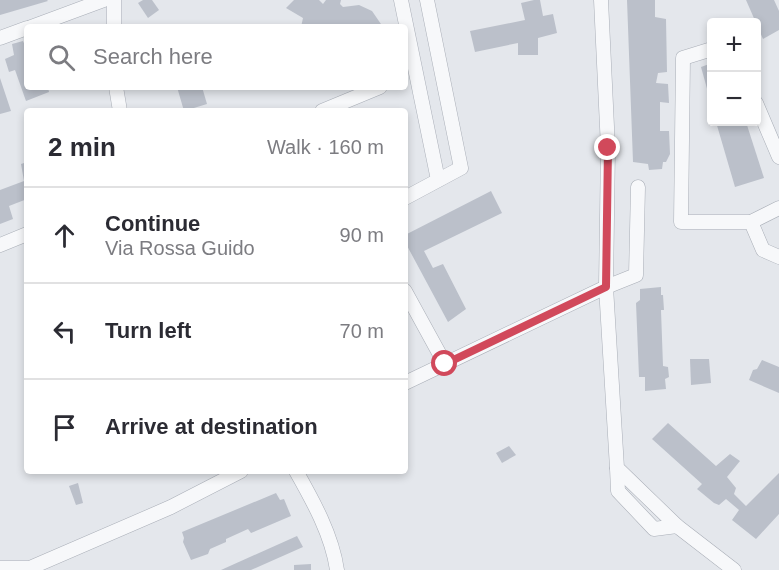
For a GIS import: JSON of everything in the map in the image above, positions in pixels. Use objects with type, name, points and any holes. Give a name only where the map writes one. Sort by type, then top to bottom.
[{"type":"street","points":[[40,24],[104,0]]},
{"type":"street","points":[[114,0],[114,24]]},
{"type":"street","points":[[401,0],[404,24]]},
{"type":"street","points":[[408,196],[461,168],[427,0]]},
{"type":"street","points":[[601,0],[608,148],[606,287],[617,468],[677,526],[734,570]]},
{"type":"street","points":[[0,38],[24,30]]},
{"type":"street","points":[[707,49],[683,58],[681,222],[751,222],[779,208]]},
{"type":"street","points":[[408,58],[410,74],[438,180]]},
{"type":"street","points":[[116,90],[120,108]]},
{"type":"street","points":[[329,108],[373,90]]},
{"type":"street","points":[[761,115],[779,157]]},
{"type":"street","points":[[408,382],[606,287],[636,275],[638,187]]},
{"type":"street","points":[[751,222],[763,250],[779,257]]},
{"type":"street","points":[[0,246],[24,235]]},
{"type":"street","points":[[408,296],[445,364]]},
{"type":"street","points":[[0,568],[30,568],[171,507],[235,474]]},
{"type":"street","points":[[298,474],[314,502],[338,570]]},
{"type":"building","points":[[0,0],[47,0],[48,1],[0,15]]},
{"type":"building","points":[[143,0],[152,0],[159,10],[148,18],[138,3]]},
{"type":"building","points":[[294,0],[319,0],[323,4],[326,0],[341,0],[340,4],[343,7],[359,5],[372,11],[381,24],[302,24],[303,18],[286,8]]},
{"type":"building","points":[[540,0],[543,16],[553,14],[557,33],[538,38],[538,55],[518,55],[518,43],[475,52],[470,31],[525,20],[521,3]]},
{"type":"building","points":[[627,0],[655,0],[655,17],[666,19],[667,72],[658,73],[656,83],[668,84],[669,103],[660,102],[660,131],[669,131],[670,154],[666,162],[663,162],[662,169],[649,170],[648,164],[633,162]]},
{"type":"building","points":[[746,0],[774,0],[779,11],[779,30],[763,39],[761,18],[754,18]]},
{"type":"building","points":[[23,41],[24,43],[24,90],[49,90],[49,92],[26,101],[15,70],[9,72],[5,59],[14,55],[12,44]]},
{"type":"building","points":[[707,65],[707,89],[701,67]]},
{"type":"building","points":[[0,78],[11,111],[0,114]]},
{"type":"building","points":[[178,90],[203,90],[207,104],[183,108]]},
{"type":"building","points":[[717,126],[747,126],[764,178],[735,187]]},
{"type":"building","points":[[24,163],[24,181],[21,164]]},
{"type":"building","points":[[24,181],[24,200],[9,206],[13,219],[0,224],[0,190]]},
{"type":"building","points":[[491,191],[502,213],[424,251],[433,268],[443,264],[466,309],[448,322],[408,248],[408,233]]},
{"type":"building","points":[[661,287],[664,310],[661,310],[663,366],[668,367],[669,377],[665,379],[666,389],[645,391],[645,377],[639,377],[636,303],[640,300],[640,289]]},
{"type":"building","points":[[690,359],[709,359],[711,383],[691,385]]},
{"type":"building","points":[[762,360],[779,367],[779,393],[749,380],[753,370],[757,369]]},
{"type":"building","points":[[668,423],[716,466],[730,454],[740,461],[727,477],[736,488],[734,494],[746,506],[779,473],[779,514],[756,539],[732,520],[739,510],[726,499],[719,505],[714,503],[697,489],[702,484],[652,439]]},
{"type":"building","points":[[509,446],[516,455],[502,463],[496,453]]},
{"type":"building","points":[[78,483],[83,503],[76,505],[69,486]]},
{"type":"building","points":[[276,493],[280,500],[284,499],[291,516],[251,533],[248,529],[210,549],[208,554],[191,560],[183,542],[182,532]]},
{"type":"building","points":[[297,536],[303,547],[251,570],[221,570]]},
{"type":"building","points":[[311,564],[311,570],[294,570],[294,565]]},
{"type":"route","points":[[445,364],[606,287],[608,148]]}]
